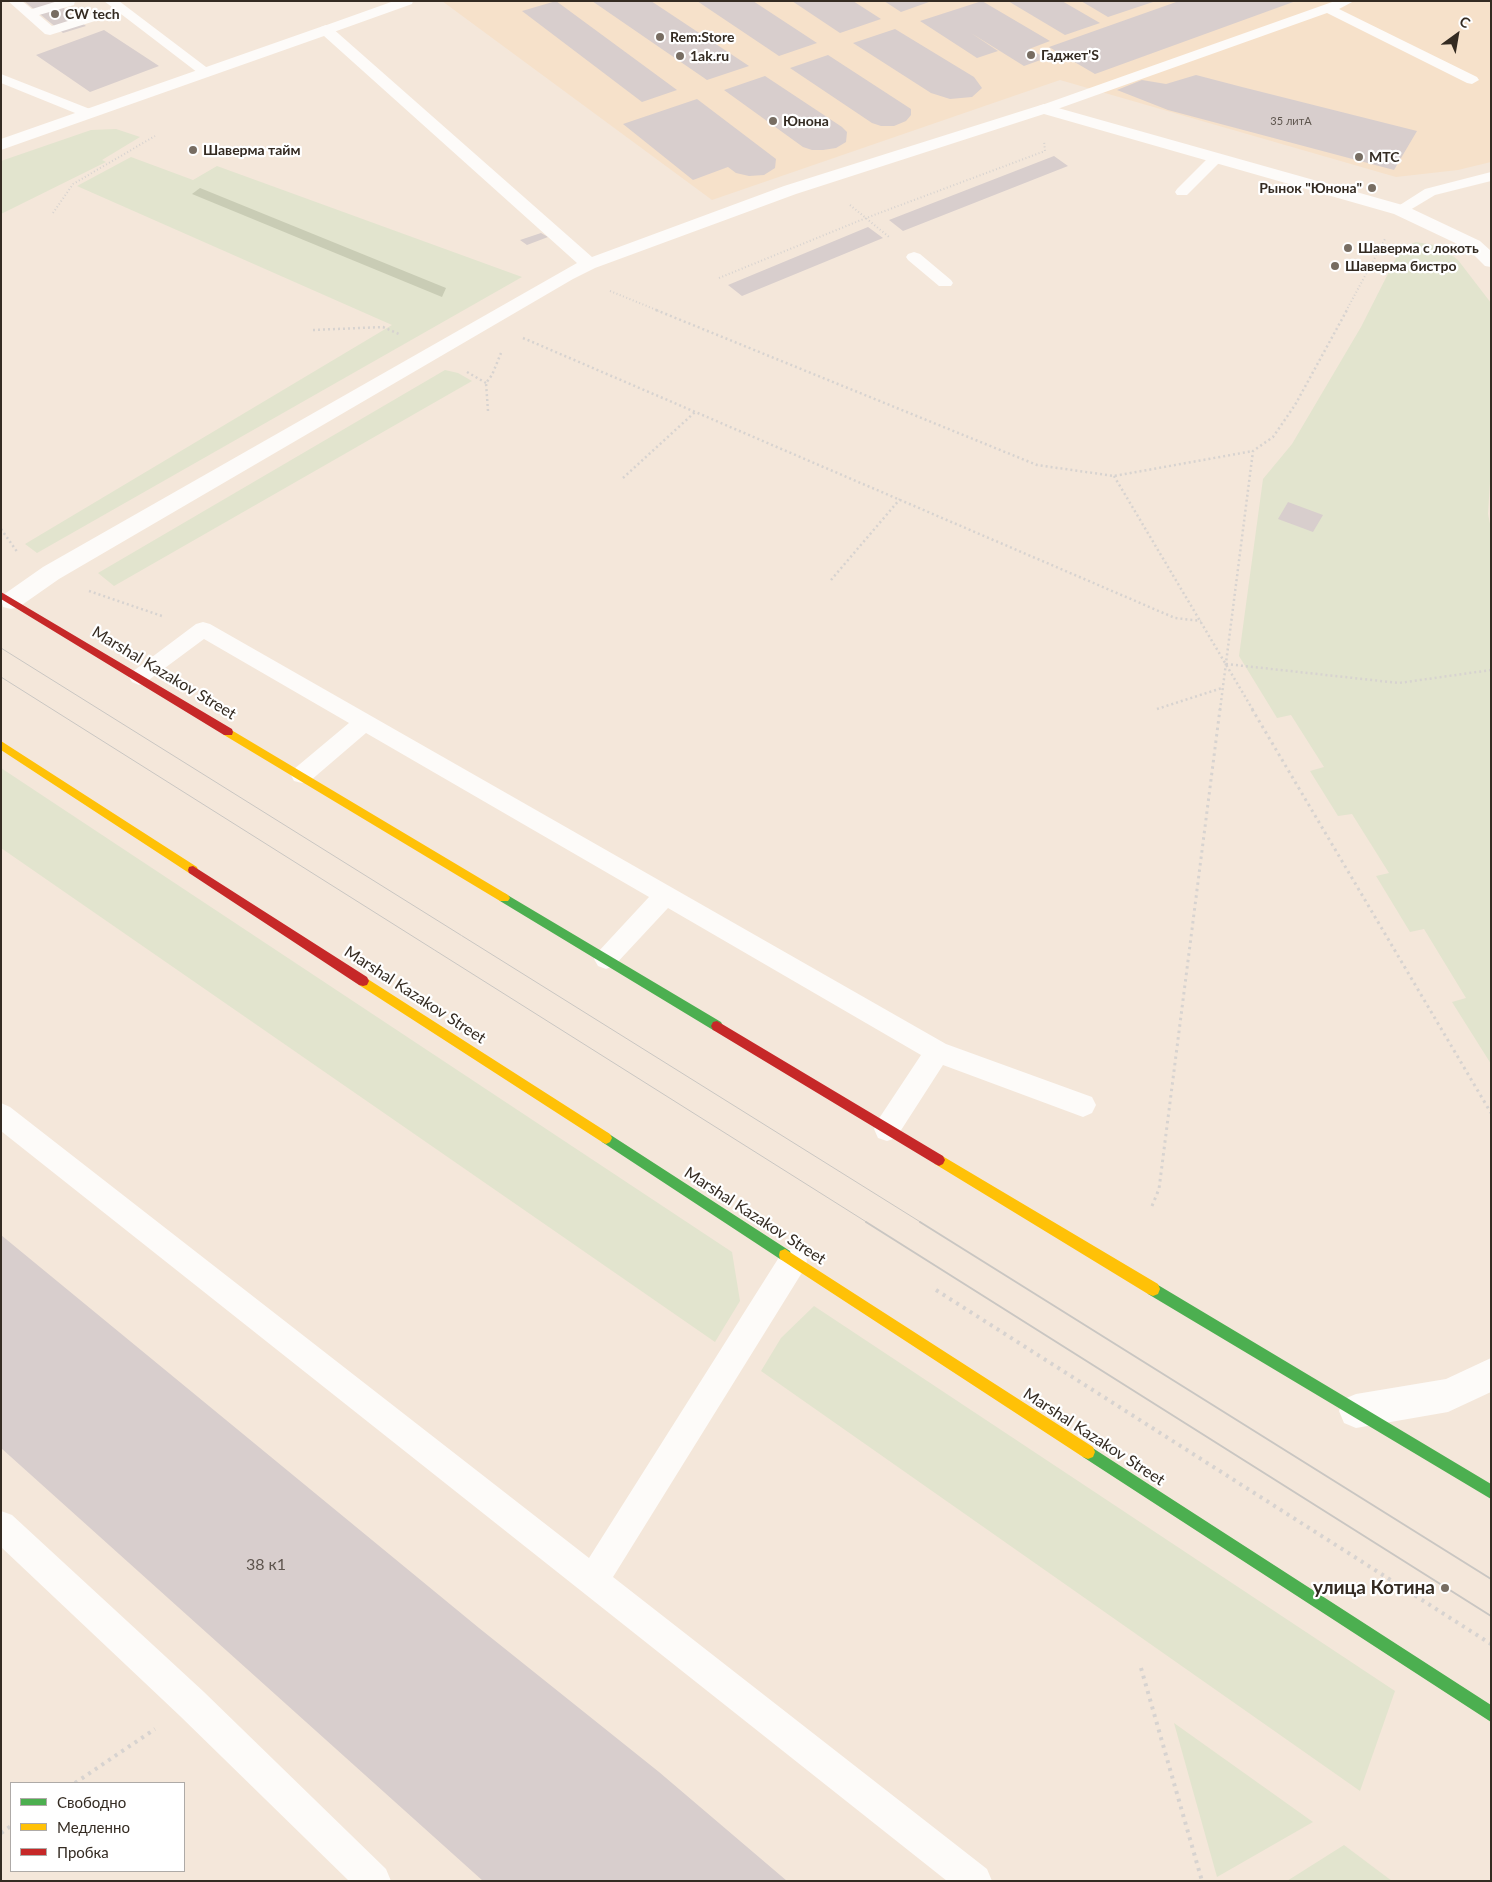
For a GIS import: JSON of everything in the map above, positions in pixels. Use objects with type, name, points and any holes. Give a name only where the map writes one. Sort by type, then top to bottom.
[{"type":"main road","name":"Marshal Kazakov Street","points":[[6,598],[1491,1492]]},
{"type":"main road","name":"Marshal Kazakov Street","points":[[1,745],[1491,1714]]},
{"type":"street","points":[[1,145],[326,30],[590,264]]},
{"type":"street","points":[[6,598],[566,275],[590,264],[820,181],[1044,109],[1400,210],[1474,246],[1491,262]]},
{"type":"street","points":[[1356,1411],[1448,1395],[1491,1375]]},
{"type":"lane","points":[[14,1],[35,18],[72,4]]},
{"type":"lane","points":[[110,1],[207,73]]},
{"type":"lane","points":[[1044,109],[1348,1]]},
{"type":"lane","points":[[326,30],[400,2]]},
{"type":"lane","points":[[1328,8],[1472,80]]},
{"type":"lane","points":[[1,78],[90,114]]},
{"type":"lane","points":[[1182,192],[1216,158]]},
{"type":"lane","points":[[1400,210],[1430,192],[1491,176]]},
{"type":"lane","points":[[914,256],[945,282]]},
{"type":"lane","points":[[140,677],[202,629],[938,1052],[1083,1105]]},
{"type":"lane","points":[[302,776],[364,722]]},
{"type":"lane","points":[[606,960],[665,895]]},
{"type":"lane","points":[[887,1129],[938,1052]]},
{"type":"lane","points":[[1,1116],[975,1881]]},
{"type":"lane","points":[[593,1580],[793,1261]]},
{"type":"lane","points":[[1,1526],[192,1704],[374,1881]]},
{"type":"path","points":[[719,278],[866,218],[1045,150],[1042,134]]},
{"type":"path","points":[[54,213],[73,184],[155,136]]},
{"type":"path","points":[[820,181],[893,240]]},
{"type":"path","points":[[602,288],[1036,465],[1114,476],[1253,452],[1273,437],[1295,405],[1400,210]]},
{"type":"path","points":[[313,330],[383,327],[405,336]]},
{"type":"path","points":[[518,336],[1175,618],[1201,621]]},
{"type":"path","points":[[488,411],[486,383],[492,375]]},
{"type":"path","points":[[477,378],[486,383]]},
{"type":"path","points":[[623,478],[696,412]]},
{"type":"path","points":[[1152,1206],[1159,1189],[1253,452]]},
{"type":"path","points":[[1114,476],[1491,1113]]},
{"type":"path","points":[[832,580],[900,499]]},
{"type":"path","points":[[1,529],[15,550],[21,555]]},
{"type":"path","points":[[84,589],[202,629]]},
{"type":"path","points":[[1226,664],[1399,683],[1491,670]]},
{"type":"path","points":[[1156,709],[1222,688]]},
{"type":"path","points":[[936,1290],[1491,1644]]},
{"type":"path","points":[[1141,1668],[1202,1881]]},
{"type":"path","points":[[76,1782],[192,1704]]},
{"type":"shaded area","name":"Юнона","points":[[442,1],[1491,1],[1491,162],[1458,170],[1396,177],[1060,80],[712,200]]},
{"type":"green space","points":[[116,129],[140,137],[102,160],[106,162],[1,214],[1,161],[91,130]]},
{"type":"green space","points":[[131,157],[193,180],[217,166],[522,277],[37,553],[25,544],[392,325],[77,186]]},
{"type":"green space","points":[[200,188],[446,288],[442,297],[192,194]]},
{"type":"green space","points":[[1416,242],[1440,246],[1458,260],[1491,303],[1491,465],[1488,514],[1491,529],[1491,1064],[1452,1002],[1466,998],[1424,929],[1410,932],[1376,876],[1389,873],[1352,814],[1338,816],[1310,771],[1324,767],[1291,715],[1277,718],[1239,656],[1263,479],[1292,444],[1361,327],[1401,248]]},
{"type":"green space","points":[[445,370],[458,373],[472,381],[114,586],[98,573]]},
{"type":"green space","points":[[1,768],[732,1252],[740,1301],[715,1342],[1,848]]},
{"type":"green space","points":[[814,1306],[1395,1691],[1360,1791],[761,1371],[781,1338]]},
{"type":"green space","points":[[1174,1723],[1313,1822],[1217,1877]]},
{"type":"green space","points":[[1344,1845],[1392,1881],[1287,1881]]},
{"type":"building","name":"CW tech","points":[[24,1],[55,1],[86,26],[63,33]]},
{"type":"building","points":[[556,1],[677,90],[642,102],[522,11]]},
{"type":"building","points":[[592,1],[651,1],[749,66],[707,80]]},
{"type":"building","points":[[697,1],[753,1],[817,43],[779,56]]},
{"type":"building","points":[[792,1],[853,1],[881,19],[840,33]]},
{"type":"building","points":[[884,1],[929,1],[929,2],[901,12]]},
{"type":"building","points":[[982,1],[1050,41],[1029,49],[1046,58],[1024,66],[971,33],[998,51],[977,58],[920,21]]},
{"type":"building","points":[[1008,1],[1062,1],[1100,23],[1065,35]]},
{"type":"building","points":[[1081,1],[1153,1],[1153,2],[1108,17]]},
{"type":"building","points":[[1179,1],[1296,1],[1095,74],[1049,47]]},
{"type":"building","points":[[895,29],[974,77],[982,88],[972,97],[950,99],[931,93],[853,43]]},
{"type":"building","points":[[104,30],[159,66],[90,92],[36,55]]},
{"type":"building","points":[[828,55],[911,109],[911,115],[906,121],[894,126],[881,126],[872,123],[790,68]]},
{"type":"building","points":[[1196,75],[1417,131],[1394,170],[1168,110],[1117,90],[1142,80],[1166,84]]},
{"type":"building","points":[[765,76],[842,127],[847,132],[846,142],[836,148],[823,150],[812,150],[803,147],[724,90]]},
{"type":"building","points":[[697,99],[776,159],[775,168],[764,175],[749,176],[736,173],[728,167],[693,180],[623,124]]},
{"type":"building","points":[[1054,156],[1068,166],[903,231],[889,220]]},
{"type":"building","points":[[868,227],[883,238],[742,296],[728,285]]},
{"type":"building","points":[[541,233],[548,237],[527,245],[520,240]]},
{"type":"building","points":[[1288,502],[1323,515],[1313,532],[1278,519]]},
{"type":"building","points":[[1,1235],[479,1628],[659,1772],[787,1881],[483,1881],[1,1448]]},
{"type":"tram line","points":[[1,648],[922,1223]]},
{"type":"tram line","points":[[1,677],[868,1223]]},
{"type":"tram line","points":[[866,1222],[1491,1616]]},
{"type":"tram line","points":[[920,1222],[1491,1579]]},
{"type":"traffic: fast","points":[[504,898],[717,1026]]},
{"type":"traffic: fast","points":[[606,1138],[785,1255]]},
{"type":"traffic: fast","points":[[1153,1289],[1491,1492]]},
{"type":"traffic: fast","points":[[1088,1452],[1491,1714]]},
{"type":"traffic: slow","points":[[228,732],[504,898]]},
{"type":"traffic: slow","points":[[1,745],[193,870]]},
{"type":"traffic: slow","points":[[363,981],[606,1138]]},
{"type":"traffic: slow","points":[[939,1160],[1153,1289]]},
{"type":"traffic: slow","points":[[785,1255],[1088,1452]]},
{"type":"traffic: jam","points":[[1,595],[228,732]]},
{"type":"traffic: jam","points":[[193,870],[363,981]]},
{"type":"traffic: jam","points":[[717,1026],[939,1160]]},
{"type":"place","name":"CW tech","points":[[55,14]]},
{"type":"place","name":"Rem:Store","points":[[660,37]]},
{"type":"place","name":"Гаджет'S","points":[[1031,55]]},
{"type":"place","name":"1ak.ru","points":[[680,56]]},
{"type":"place","name":"Юнона","points":[[773,121]]},
{"type":"place","name":"Шаверма тайм","points":[[193,150]]},
{"type":"place","name":"МТС","points":[[1359,157]]},
{"type":"place","name":"Рынок \"Юнона\"","points":[[1372,188]]},
{"type":"place","name":"Шаверма с локоть","points":[[1348,248]]},
{"type":"place","name":"Шаверма бистро","points":[[1335,266]]},
{"type":"place","name":"улица Котина","points":[[1445,1588]]}]
